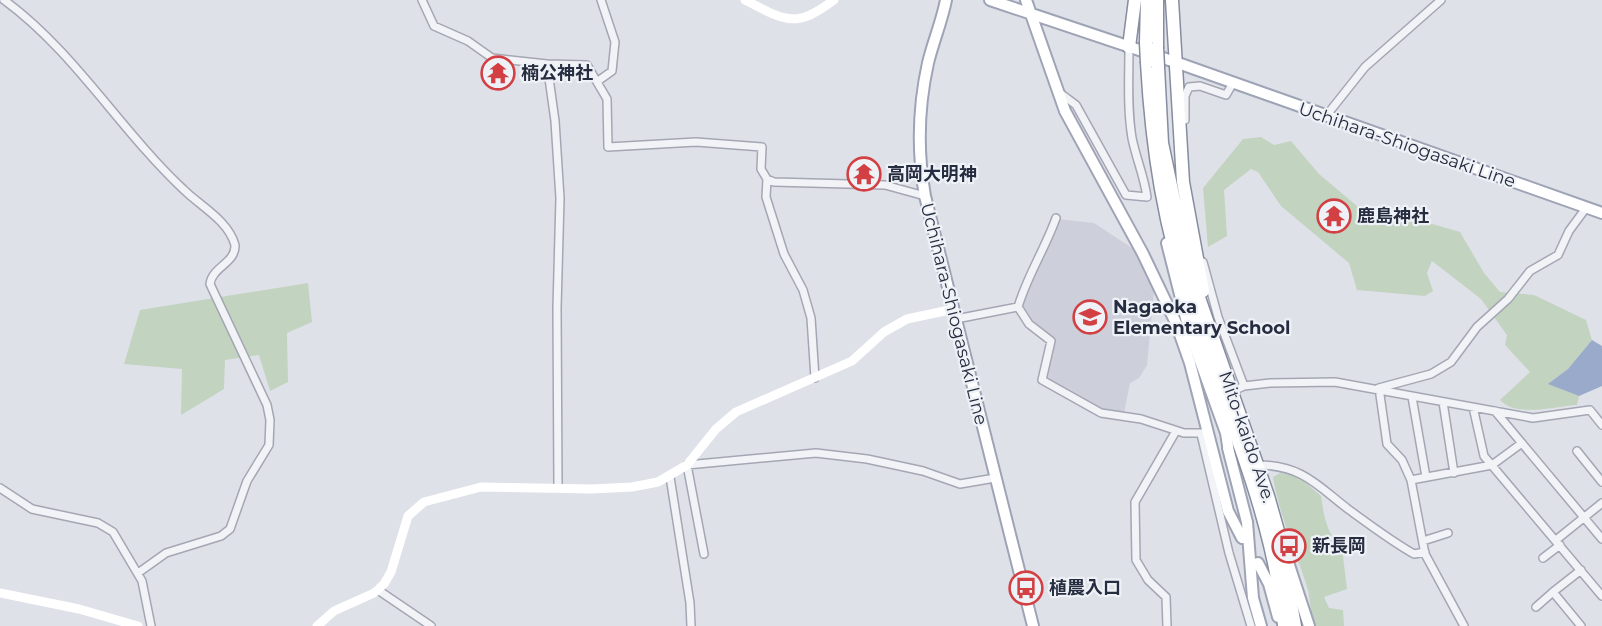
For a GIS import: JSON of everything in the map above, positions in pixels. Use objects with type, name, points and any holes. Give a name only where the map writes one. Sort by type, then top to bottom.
[{"type":"highway","points":[[1130,47],[1135,0]]},
{"type":"highway","points":[[1147,0],[1152,45]]},
{"type":"highway","points":[[1156,0],[1152,65],[1167,172],[1188,266],[1215,345]]},
{"type":"highway","points":[[1175,0],[1173,16],[1178,63],[1179,151],[1186,209],[1215,345]]},
{"type":"highway","name":"Mito-kaido Ave.","points":[[1152,65],[1158,179],[1186,293],[1273,532]]},
{"type":"highway","name":"Mito-kaido Ave.","points":[[1215,345],[1239,389],[1273,532]]},
{"type":"highway","points":[[1273,532],[1282,626]]},
{"type":"highway","points":[[1273,532],[1295,626]]},
{"type":"main road","name":"Uchihara-Shiogasaki Line","points":[[946,0],[929,60],[921,105],[918,153],[925,196],[1033,626]]},
{"type":"main road","points":[[990,0],[1031,15]]},
{"type":"main road","points":[[1026,0],[1056,90],[1085,152],[1160,288],[1229,452]]},
{"type":"main road","name":"Uchihara-Shiogasaki Line","points":[[1031,15],[1178,63],[1602,213]]},
{"type":"main road","points":[[1158,179],[1166,236],[1178,292],[1226,433],[1247,522],[1253,598],[1261,626]]},
{"type":"main road","points":[[1190,363],[1205,434],[1228,511],[1242,538]]},
{"type":"main road","points":[[1273,532],[1309,626]]},
{"type":"main road","points":[[1258,563],[1269,584],[1282,626]]},
{"type":"street","points":[[4,0],[24,16],[82,76],[182,189],[222,223],[236,245],[232,258],[214,274],[210,284],[267,405],[270,420],[269,445],[247,481],[230,529],[221,536],[166,553],[138,573]]},
{"type":"street","points":[[422,0],[434,26],[468,41],[486,55],[502,60],[587,65],[607,99],[608,147],[696,142],[762,147],[761,169],[766,179],[766,197],[778,234],[803,290],[811,318],[815,378]]},
{"type":"street","points":[[598,81],[612,71],[615,50],[601,0]]},
{"type":"street","points":[[746,0],[779,16],[798,20],[814,14],[834,0]]},
{"type":"street","points":[[1326,116],[1365,67],[1442,0]]},
{"type":"street","points":[[1056,90],[1076,105],[1126,195],[1147,198],[1144,174],[1132,138],[1130,47]]},
{"type":"street","points":[[547,64],[555,121],[560,198],[557,308],[558,488]]},
{"type":"street","points":[[1233,83],[1226,95],[1200,86],[1189,87],[1185,96],[1185,145],[1191,201],[1203,260],[1239,389],[1297,382],[1335,382],[1379,388],[1412,397],[1533,418],[1590,410],[1602,425]]},
{"type":"street","points":[[766,179],[774,182],[885,185],[925,196]]},
{"type":"street","points":[[1379,388],[1431,374],[1451,362],[1478,327],[1508,299],[1530,271],[1558,255],[1569,231],[1586,208]]},
{"type":"street","points":[[1056,218],[1047,244],[1024,285],[1018,307],[1029,324],[1051,341],[1041,380],[1101,412],[1141,419],[1176,431],[1205,434],[1229,553],[1251,626]]},
{"type":"street","points":[[317,626],[334,611],[378,590],[388,579],[405,522],[418,505],[482,487],[632,487],[669,477],[687,465],[716,429],[736,412],[852,361],[884,332],[907,319],[1018,307]]},
{"type":"street","points":[[1379,388],[1387,444],[1402,460],[1411,480],[1425,552],[1464,626]]},
{"type":"street","points":[[1412,397],[1426,477]]},
{"type":"street","points":[[1443,402],[1454,473]]},
{"type":"street","points":[[1473,407],[1484,456],[1602,596]]},
{"type":"street","points":[[1495,411],[1602,539]]},
{"type":"street","points":[[1167,626],[1166,597],[1148,580],[1137,560],[1135,502],[1176,431]]},
{"type":"street","points":[[1411,480],[1492,465],[1522,443]]},
{"type":"street","points":[[1577,451],[1602,482]]},
{"type":"street","points":[[687,465],[816,453],[867,459],[923,471],[960,484],[995,478]]},
{"type":"street","points":[[687,465],[704,554]]},
{"type":"street","points":[[1258,465],[1301,473],[1319,483],[1387,538],[1414,554],[1425,552]]},
{"type":"street","points":[[669,477],[690,603],[691,626]]},
{"type":"street","points":[[0,488],[32,509],[105,526],[113,532],[138,573],[145,590],[151,626]]},
{"type":"street","points":[[1543,558],[1602,502]]},
{"type":"street","points":[[1423,541],[1448,533]]},
{"type":"street","points":[[1536,607],[1581,570]]},
{"type":"street","points":[[378,590],[430,626]]},
{"type":"street","points":[[1553,592],[1581,626]]},
{"type":"street","points":[[0,593],[79,609],[138,626]]},
{"type":"shaded area","name":"Nagaoka Elementary School","points":[[1058,219],[1094,223],[1132,248],[1154,291],[1147,365],[1139,378],[1130,383],[1124,413],[1100,410],[1047,379],[1055,339],[1033,323],[1024,311],[1022,301]]},
{"type":"green space","points":[[1261,137],[1274,145],[1291,141],[1319,174],[1377,223],[1422,221],[1460,232],[1484,273],[1500,292],[1534,295],[1586,320],[1592,340],[1568,369],[1549,384],[1579,396],[1577,405],[1526,410],[1516,409],[1500,400],[1530,372],[1505,345],[1507,335],[1481,299],[1432,261],[1427,273],[1433,291],[1425,296],[1357,290],[1349,263],[1281,206],[1258,172],[1251,169],[1224,190],[1227,236],[1208,247],[1203,188],[1243,139]]},
{"type":"green space","points":[[308,283],[312,322],[287,333],[288,382],[270,391],[259,355],[225,360],[224,389],[181,415],[182,369],[124,364],[140,310]]},
{"type":"green space","points":[[1280,473],[1299,477],[1321,496],[1329,530],[1342,548],[1347,589],[1324,597],[1329,608],[1343,610],[1344,626],[1316,626],[1311,612],[1308,590],[1276,492],[1273,477]]},
{"type":"water","points":[[1592,340],[1602,346],[1602,386],[1579,396],[1548,384],[1568,369]]},
{"type":"place","name":"楠公神社","points":[[498,73]]},
{"type":"place","name":"高岡大明神","points":[[864,174]]},
{"type":"place","name":"鹿島神社","points":[[1334,216]]},
{"type":"place","name":"Nagaoka Elementary School","points":[[1090,317]]},
{"type":"place","name":"新長岡","points":[[1289,546]]},
{"type":"place","name":"植農入口","points":[[1026,588]]}]
